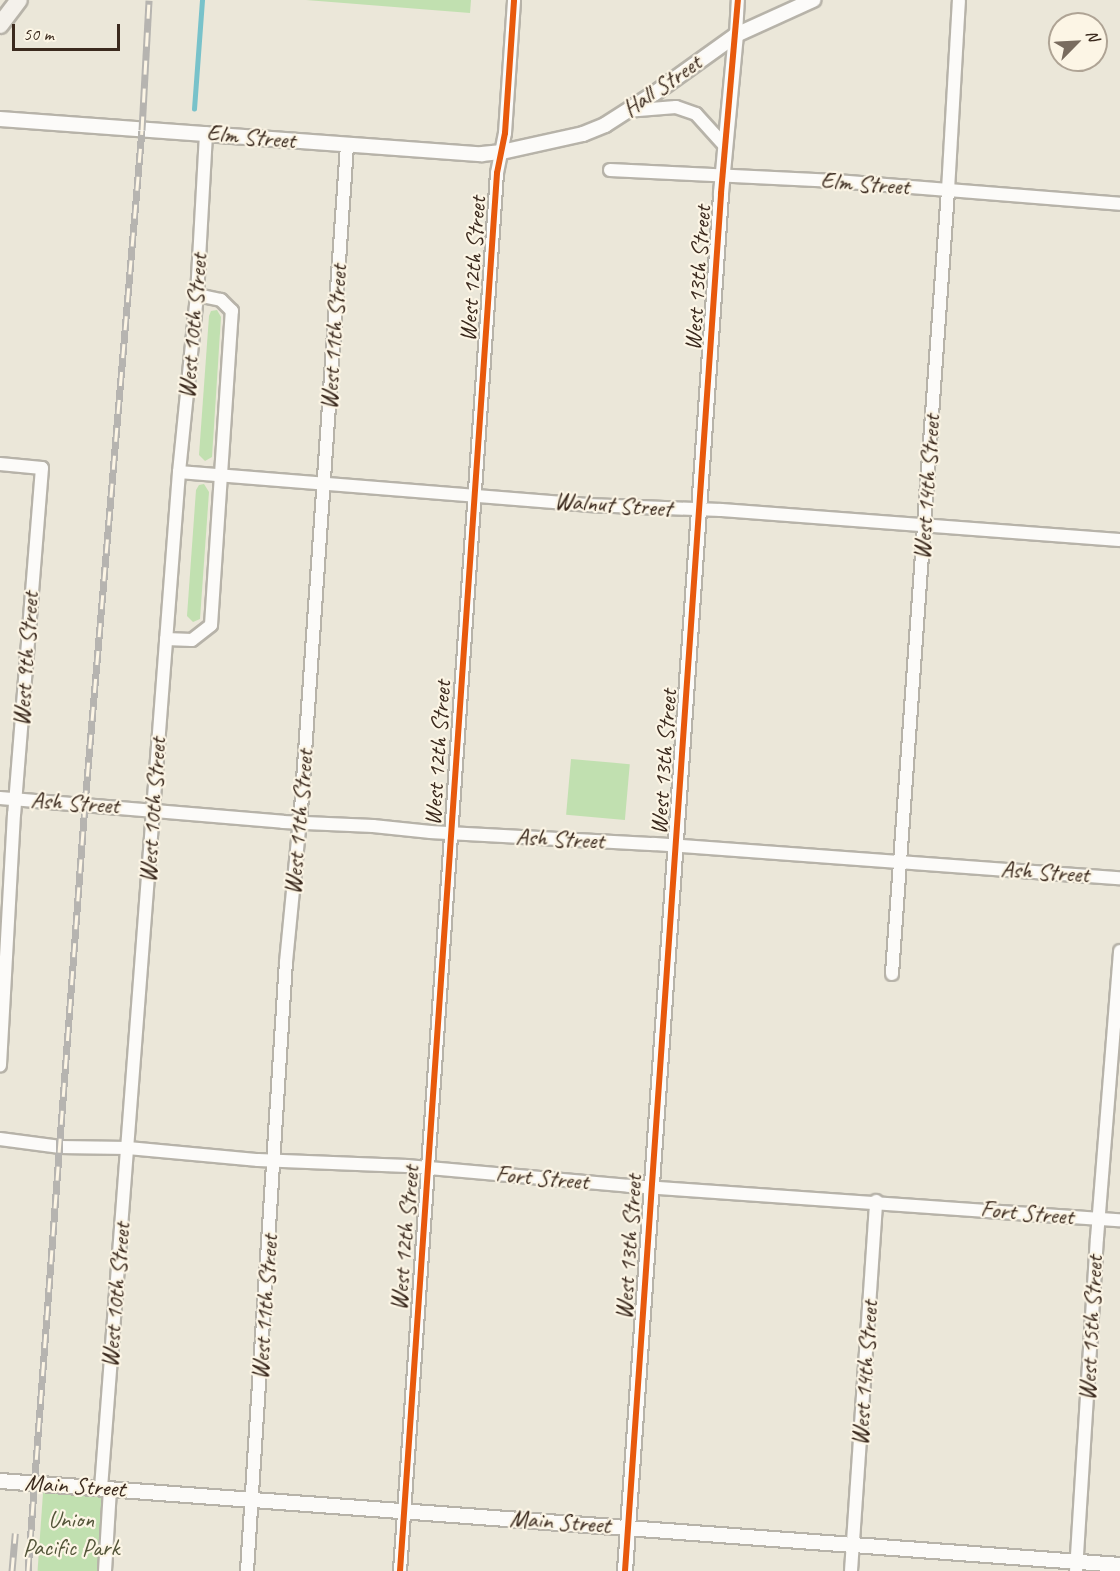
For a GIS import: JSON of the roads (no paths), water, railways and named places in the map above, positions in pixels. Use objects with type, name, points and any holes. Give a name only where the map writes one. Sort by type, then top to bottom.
[{"type":"main road","points":[[0,25],[17,4]]},
{"type":"street","name":"West 12th Street","points":[[400,1571],[498,173],[502,152],[514,0]]},
{"type":"street","name":"West 13th Street","points":[[625,1571],[725,146],[738,0]]},
{"type":"street","name":"Hall Street","points":[[502,152],[583,134],[626,111],[736,35],[813,0]]},
{"type":"street","name":"West 14th Street","points":[[892,974],[948,190],[959,0]]},
{"type":"street","points":[[626,111],[676,107],[696,114],[725,146]]},
{"type":"street","name":"Elm Street","points":[[0,119],[482,154],[502,152]]},
{"type":"street","name":"West 10th Street","points":[[105,1571],[106,1488],[128,1148],[179,472],[197,295],[206,133]]},
{"type":"street","name":"West 11th Street","points":[[247,1571],[286,962],[300,822],[347,145]]},
{"type":"street","name":"Elm Street","points":[[610,170],[948,190],[1120,204]]},
{"type":"street","points":[[166,639],[192,640],[211,625],[232,311],[221,300],[197,295]]},
{"type":"street","name":"West 9th Street","points":[[0,464],[42,468],[15,799],[0,1066]]},
{"type":"street","name":"Walnut Street","points":[[179,472],[588,505],[701,510],[1120,540]]},
{"type":"street","name":"Ash Street","points":[[0,798],[451,833],[676,846],[1120,878]]},
{"type":"street","name":"West 15th Street","points":[[1076,1566],[1099,1218],[1120,951]]},
{"type":"street","name":"Fort Street","points":[[0,1139],[60,1147],[128,1148],[275,1161],[428,1168],[651,1187],[1120,1220]]},
{"type":"street","name":"West 14th Street","points":[[851,1571],[876,1202]]},
{"type":"street","name":"Main Street","points":[[0,1481],[628,1527],[1076,1566],[1120,1565]]},
{"type":"waterway","points":[[194,109],[202,0]]},
{"type":"railway","points":[[28,1571],[85,804],[142,130],[149,0]]},
{"type":"railway","points":[[12,1571],[15,1533]]},
{"type":"park label","name":"Union Pacific Park","points":[[71,1534]]}]
